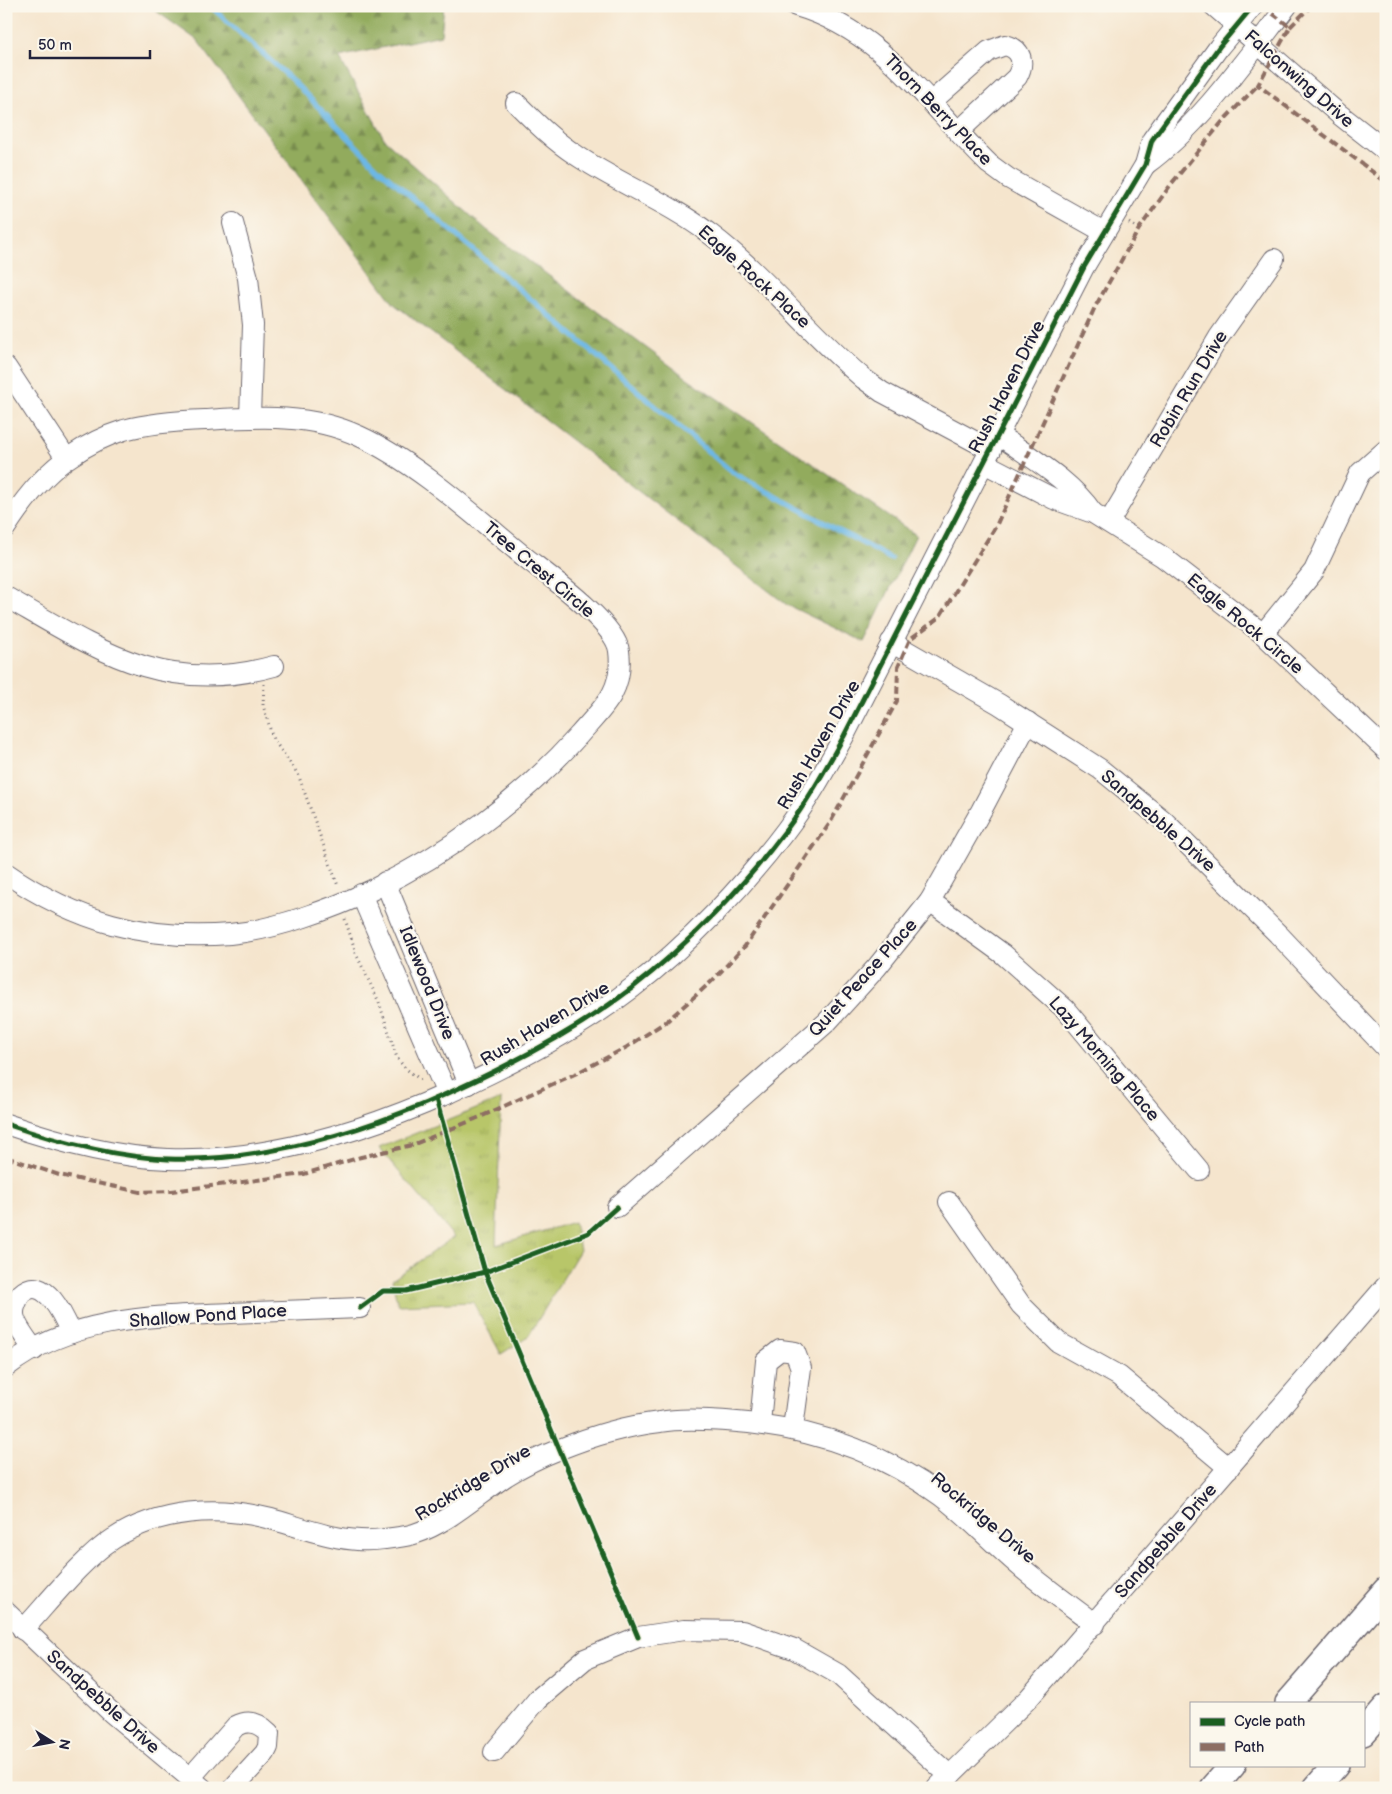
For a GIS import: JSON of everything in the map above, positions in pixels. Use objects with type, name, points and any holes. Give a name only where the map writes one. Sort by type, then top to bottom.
[{"type":"main road","points":[[1289,1702],[1386,1590]]},
{"type":"main road","points":[[1364,1733],[1386,1707]]},
{"type":"main road","points":[[1213,1788],[1232,1766]]},
{"type":"main road","points":[[1316,1788],[1335,1766]]},
{"type":"street","name":"Thorn Berry Place","points":[[796,6],[842,26],[878,48],[998,171],[1104,232]]},
{"type":"street","name":"Falconwing Drive","points":[[1214,6],[1340,115],[1386,151]]},
{"type":"street","name":"Rush Haven Drive","points":[[6,1124],[41,1136],[101,1150],[166,1159],[200,1159],[266,1151],[336,1136],[373,1125],[469,1084],[517,1061],[632,989],[675,951],[723,903],[787,829],[815,787],[1062,310],[1104,232],[1145,165],[1152,140],[1166,117],[1253,6]]},
{"type":"street","name":"Rush Haven Drive","points":[[1145,165],[1168,149],[1287,6]]},
{"type":"street","points":[[932,102],[990,51],[1005,45],[1016,50],[1022,59],[1022,66],[1017,77],[958,132]]},
{"type":"street","name":"Eagle Rock Place","points":[[516,103],[545,131],[575,155],[670,206],[711,235],[763,281],[864,379],[882,392],[991,450]]},
{"type":"street","points":[[233,223],[248,278],[253,325],[250,417]]},
{"type":"street","name":"Robin Run Drive","points":[[1101,517],[1219,337],[1274,259]]},
{"type":"street","points":[[6,367],[66,458]]},
{"type":"street","name":"Tree Crest Circle","points":[[6,527],[40,482],[66,458],[107,436],[127,430],[182,421],[250,417],[312,421],[342,429],[375,444],[440,489],[566,590],[600,620],[618,645],[621,667],[612,695],[569,745],[538,776],[496,812],[441,851],[361,894],[258,930],[196,936],[135,929],[84,916],[38,895],[6,873]]},
{"type":"street","name":"Eagle Rock Circle","points":[[991,450],[1060,502],[1101,517],[1163,557],[1263,634],[1386,750]]},
{"type":"street","name":"Eagle Rock Circle","points":[[991,450],[1067,483],[1101,517]]},
{"type":"street","points":[[1263,634],[1314,571],[1360,473],[1386,450]]},
{"type":"street","points":[[6,597],[110,655],[157,671],[189,676],[215,676],[274,666]]},
{"type":"street","name":"Sandpebble Drive","points":[[891,642],[1028,722],[1100,769],[1164,821],[1278,934],[1386,1048]]},
{"type":"street","name":"Quiet Peace Place","points":[[617,1206],[828,1022],[877,967],[930,901],[981,811],[1028,722]]},
{"type":"street","name":"Idlewood Drive","points":[[385,882],[469,1084]]},
{"type":"street","name":"Idlewood Drive","points":[[361,894],[441,1096]]},
{"type":"street","name":"Lazy Morning Place","points":[[930,901],[1003,954],[1065,1009],[1199,1170]]},
{"type":"street","points":[[949,1202],[1020,1305],[1058,1342],[1119,1376],[1229,1468]]},
{"type":"street","name":"Sandpebble Drive","points":[[943,1782],[1028,1700],[1386,1286]]},
{"type":"street","points":[[34,1350],[17,1322],[14,1312],[18,1297],[25,1290],[35,1289],[47,1293],[62,1311],[71,1333]]},
{"type":"street","name":"Shallow Pond Place","points":[[6,1367],[34,1350],[71,1333],[151,1316],[360,1308]]},
{"type":"street","points":[[760,1423],[766,1361],[780,1350],[795,1352],[801,1368],[793,1428]]},
{"type":"street","name":"Rockridge Drive","points":[[23,1630],[77,1571],[112,1539],[144,1524],[178,1513],[215,1511],[265,1518],[342,1538],[378,1540],[412,1535],[443,1521],[510,1474],[559,1450],[611,1431],[662,1421],[706,1420],[760,1423],[793,1428],[862,1450],[900,1470],[941,1496],[1024,1570],[1095,1624]]},
{"type":"street","name":"Sandpebble Drive","points":[[6,1612],[112,1713],[196,1783]]},
{"type":"street","points":[[494,1752],[538,1699],[585,1659],[638,1637],[684,1630],[742,1631],[794,1649],[838,1674],[943,1782]]},
{"type":"street","points":[[196,1783],[236,1726],[245,1722],[254,1722],[262,1726],[269,1733],[268,1747],[233,1788]]},
{"type":"path","points":[[441,1096],[485,1272],[638,1637]]},
{"type":"path","points":[[360,1308],[383,1291],[406,1291],[485,1272],[588,1232],[617,1206]]},
{"type":"green space","points":[[149,6],[444,6],[441,35],[339,57],[385,140],[487,230],[683,375],[916,535],[864,642],[787,605],[394,304],[197,40]]},
{"type":"green space","points":[[501,1099],[496,1245],[574,1222],[580,1250],[528,1337],[501,1354],[473,1302],[398,1305],[392,1280],[454,1237],[379,1148]]},
{"type":"waterway","points":[[210,6],[290,78],[378,168],[732,472],[891,559]]},
{"type":"marked path","points":[[1263,6],[1290,27],[1258,85],[1386,182]]},
{"type":"marked path","points":[[1290,27],[1311,6]]},
{"type":"marked path","points":[[6,1157],[59,1175],[140,1192],[172,1191],[304,1174],[361,1157],[412,1145],[480,1117],[577,1073],[627,1047],[667,1021],[712,981],[745,946],[830,823],[897,701],[898,667],[910,639],[939,618],[996,526],[1095,307],[1139,229],[1172,183],[1223,121],[1258,85]]},
{"type":"cycle path","points":[[6,1124],[86,1148],[147,1158],[201,1159],[267,1152],[300,1145],[364,1127],[426,1103],[533,1052],[609,1005],[674,953],[734,893],[770,851],[794,819],[824,772],[1084,267],[1145,165],[1152,140],[1219,47],[1253,6]]},
{"type":"cycle path","points":[[436,1099],[485,1272],[638,1637]]},
{"type":"cycle path","points":[[360,1308],[383,1291],[406,1291],[485,1272],[588,1233],[617,1207]]}]
